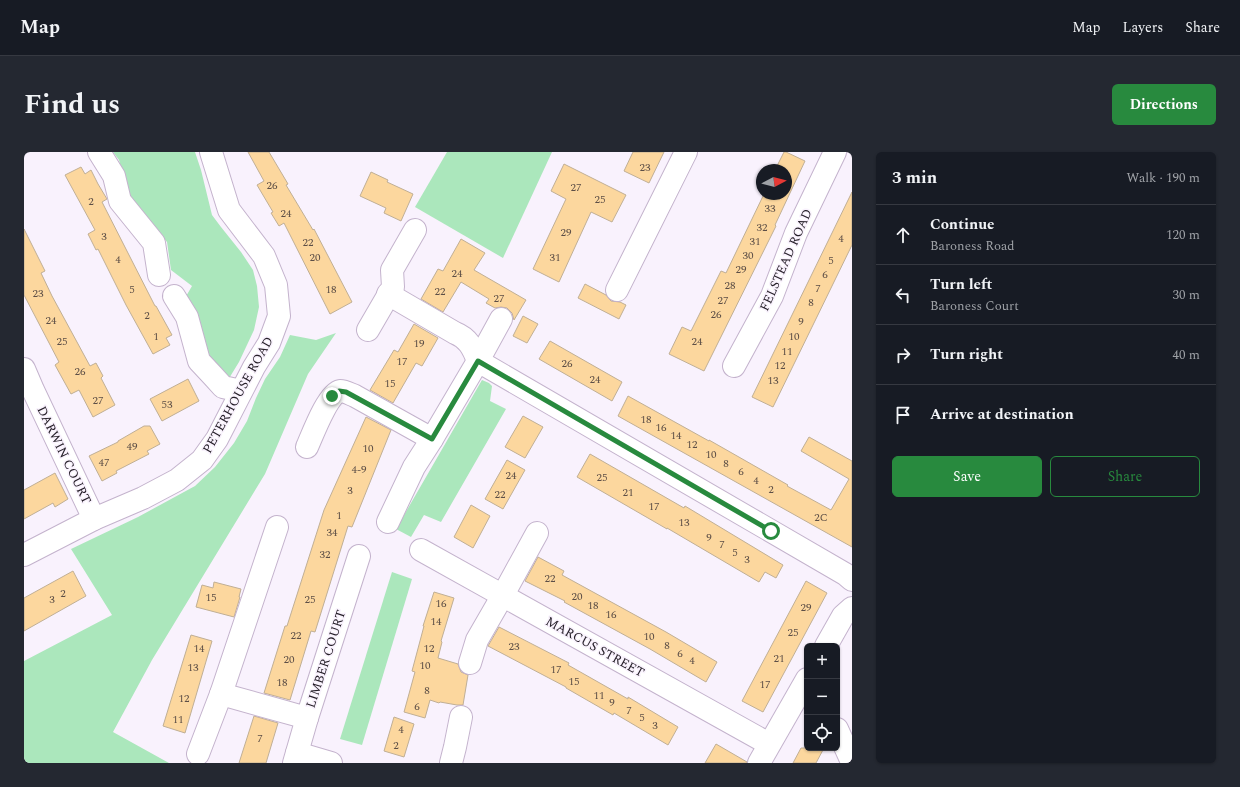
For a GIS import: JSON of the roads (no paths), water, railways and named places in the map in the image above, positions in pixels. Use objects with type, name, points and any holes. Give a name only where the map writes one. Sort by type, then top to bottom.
[{"type":"street","points":[[99,152],[114,176],[120,201],[154,243],[159,275]]},
{"type":"street","name":"PETERHOUSE ROAD","points":[[24,555],[94,519],[143,498],[177,480],[202,460],[217,439],[254,367],[269,343],[279,316],[276,285],[264,256],[229,210],[211,152]]},
{"type":"street","points":[[617,290],[686,152]]},
{"type":"street","name":"FELSTEAD ROAD","points":[[734,366],[772,296],[796,233],[836,152]]},
{"type":"street","points":[[844,152],[852,156]]},
{"type":"street","points":[[368,330],[393,287],[392,270],[415,230]]},
{"type":"street","points":[[388,294],[427,318],[462,336],[472,346],[478,361],[845,574],[852,580]]},
{"type":"street","points":[[174,296],[187,318],[199,361],[223,387],[241,391]]},
{"type":"street","points":[[388,522],[414,468],[478,361],[501,319]]},
{"type":"street","name":"DARWIN COURT","points":[[24,369],[32,390],[94,519]]},
{"type":"street","points":[[307,447],[326,405],[332,396],[339,391],[355,396],[432,439]]},
{"type":"street","points":[[198,754],[221,694],[277,526]]},
{"type":"street","points":[[470,663],[477,640],[537,532]]},
{"type":"street","name":"MARCUS STREET","points":[[421,550],[769,744]]},
{"type":"street","name":"LIMBER COURT","points":[[296,758],[307,718],[359,556]]},
{"type":"street","points":[[828,643],[843,616],[852,608]]},
{"type":"street","points":[[759,763],[804,684]]},
{"type":"street","points":[[221,694],[307,718]]},
{"type":"street","points":[[451,763],[460,717]]},
{"type":"street","points":[[840,736],[852,762]]},
{"type":"street","points":[[296,758],[331,763]]}]
